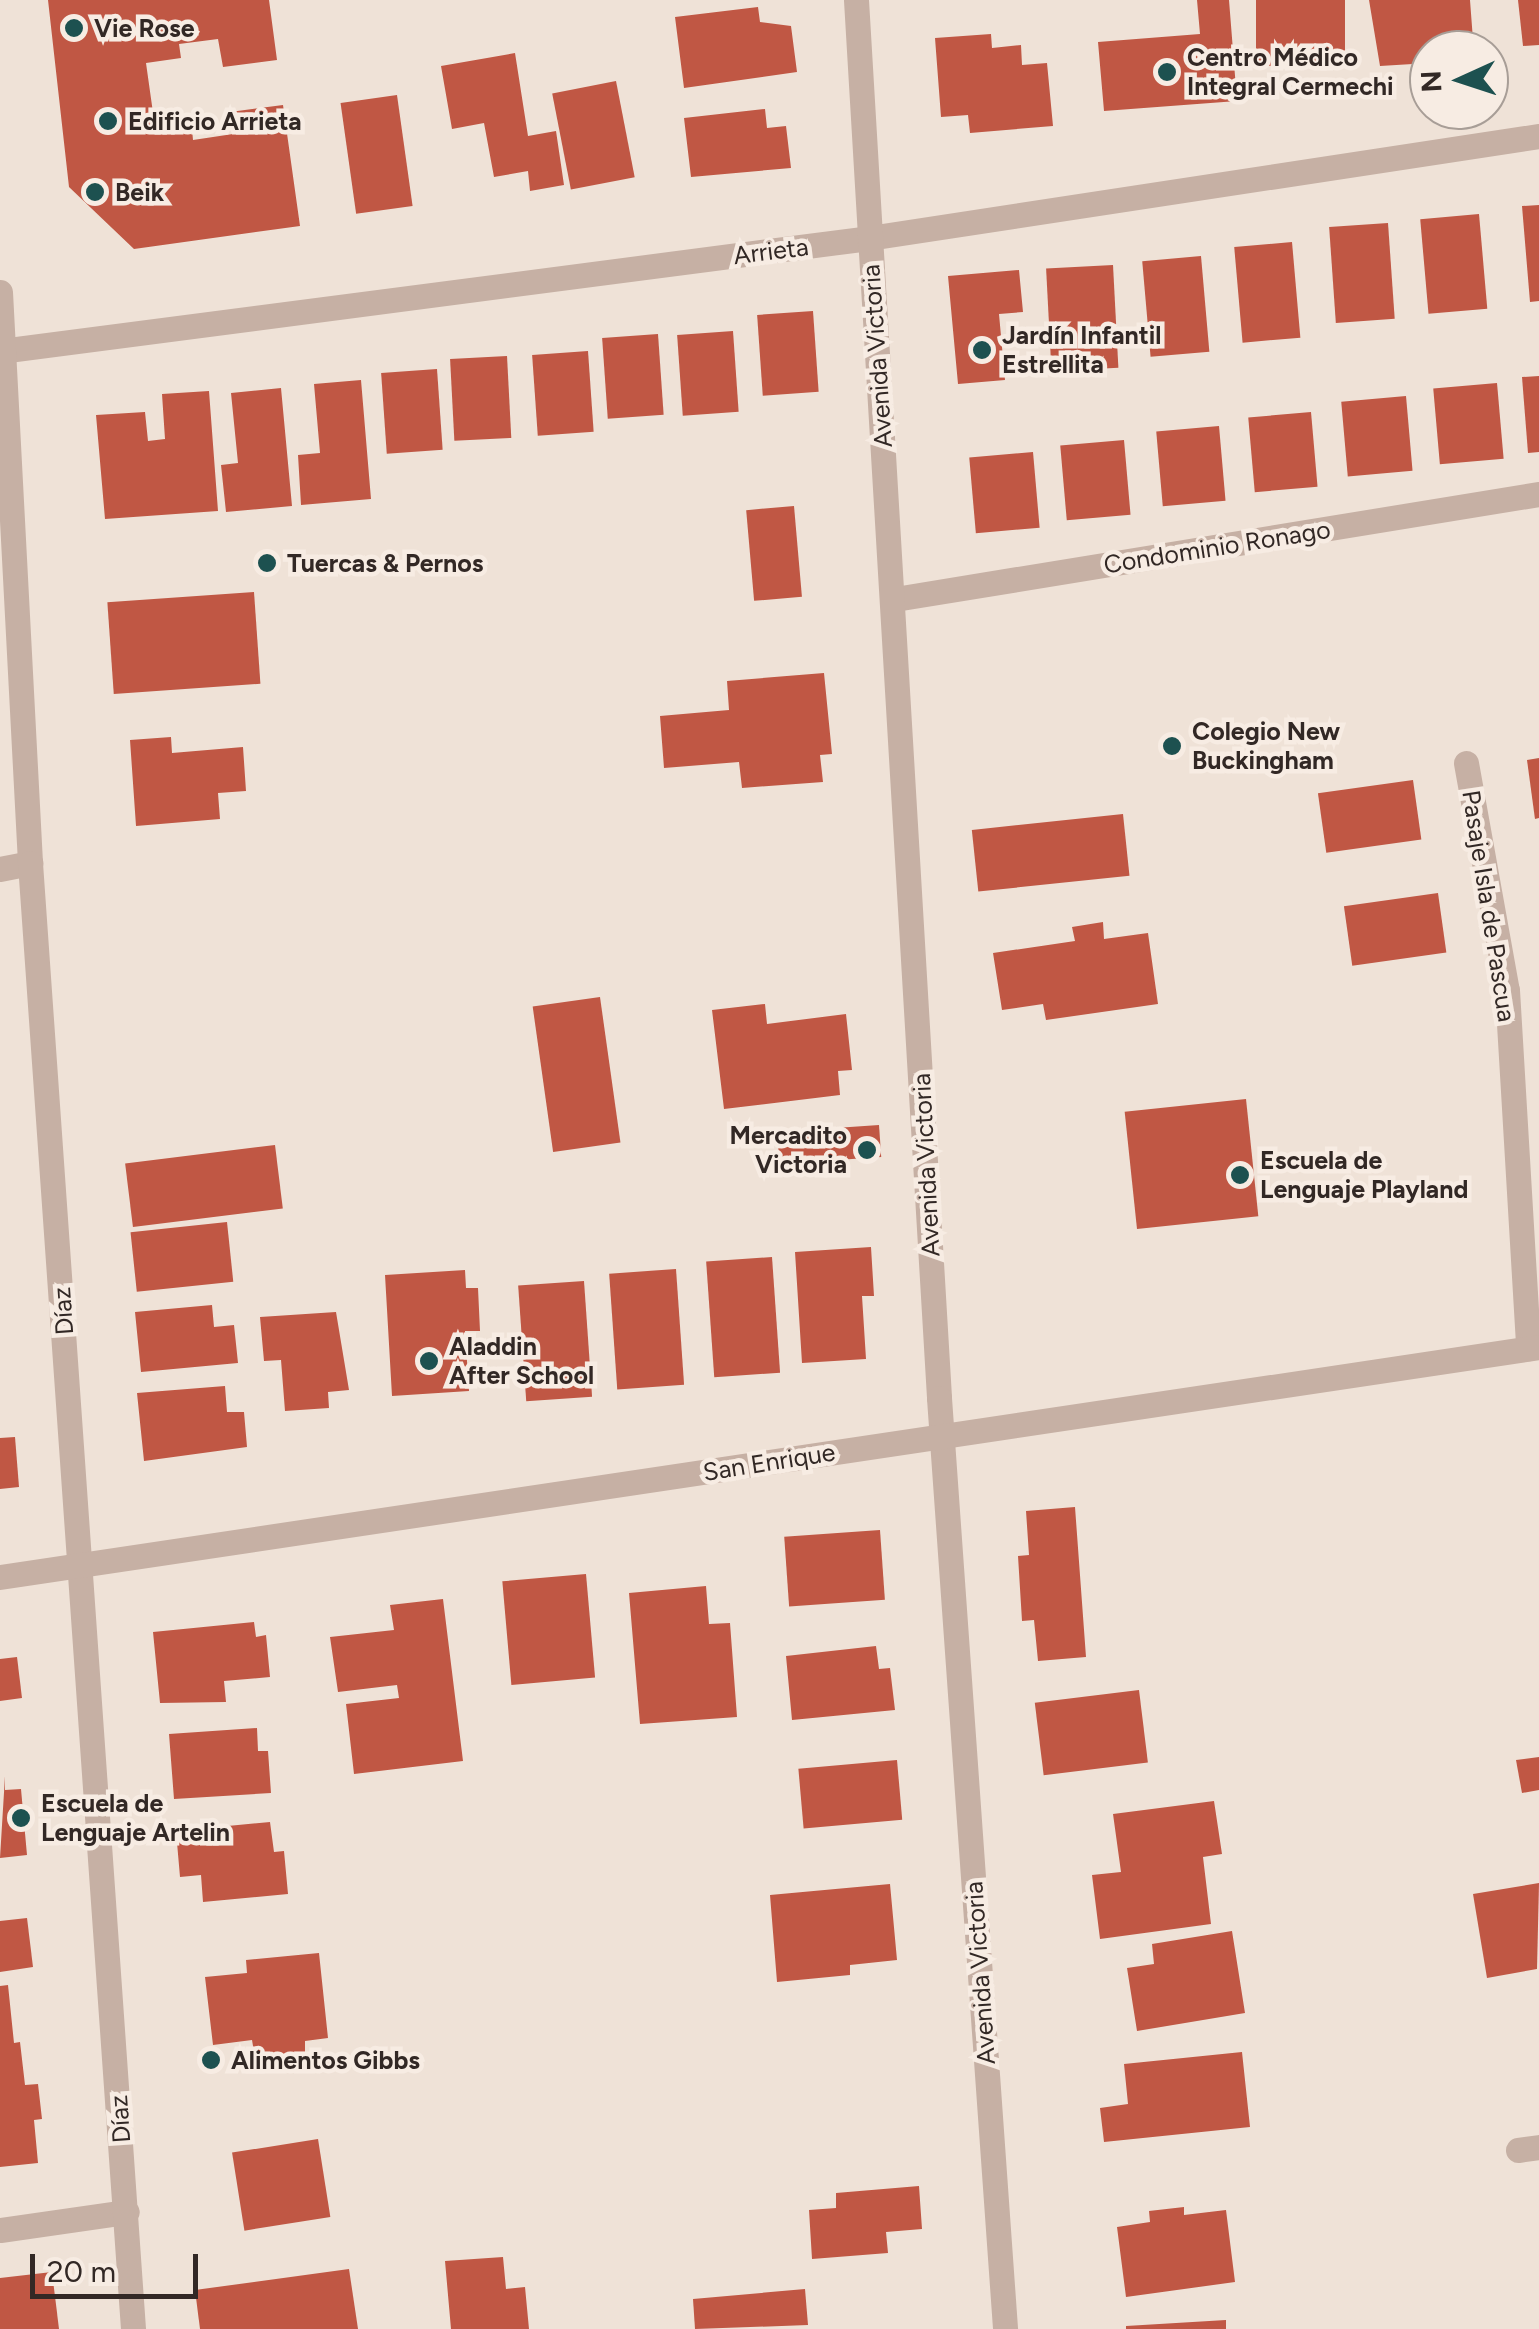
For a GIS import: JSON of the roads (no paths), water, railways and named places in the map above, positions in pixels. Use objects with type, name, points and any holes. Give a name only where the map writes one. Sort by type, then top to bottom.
[{"type":"street","name":"Avenida Victoria","points":[[856,0],[895,599],[942,1435],[1005,2329]]},
{"type":"street","name":"Arrieta","points":[[2,351],[869,238],[1539,136]]},
{"type":"street","name":"Díaz","points":[[0,292],[10,665],[30,863],[134,2329]]},
{"type":"street","name":"Condominio Ronago","points":[[895,599],[1539,494]]},
{"type":"street","name":"Pasaje Isla de Pascua","points":[[1466,763],[1506,990],[1534,1348]]},
{"type":"street","points":[[0,868],[30,863]]},
{"type":"street","name":"San Enrique","points":[[0,1577],[1534,1348]]},
{"type":"street","points":[[0,2230],[126,2212]]},
{"type":"place","name":"Vie Rose","points":[[74,28]]},
{"type":"place","name":"Centro Médico Integral Cermechi","points":[[1167,72]]},
{"type":"place","name":"Edificio Arrieta","points":[[108,121]]},
{"type":"place","name":"Beik","points":[[95,192]]},
{"type":"place","name":"Jardín Infantil Estrellita","points":[[982,350]]},
{"type":"place","name":"Tuercas & Pernos","points":[[267,563]]},
{"type":"place","name":"Colegio New Buckingham","points":[[1172,746]]},
{"type":"place","name":"Mercadito Victoria","points":[[867,1150]]},
{"type":"place","name":"Escuela de Lenguaje Playland","points":[[1240,1175]]},
{"type":"place","name":"Aladdin After School","points":[[429,1361]]},
{"type":"place","name":"Escuela de Lenguaje Artelin","points":[[21,1818]]},
{"type":"place","name":"Alimentos Gibbs","points":[[211,2060]]}]
